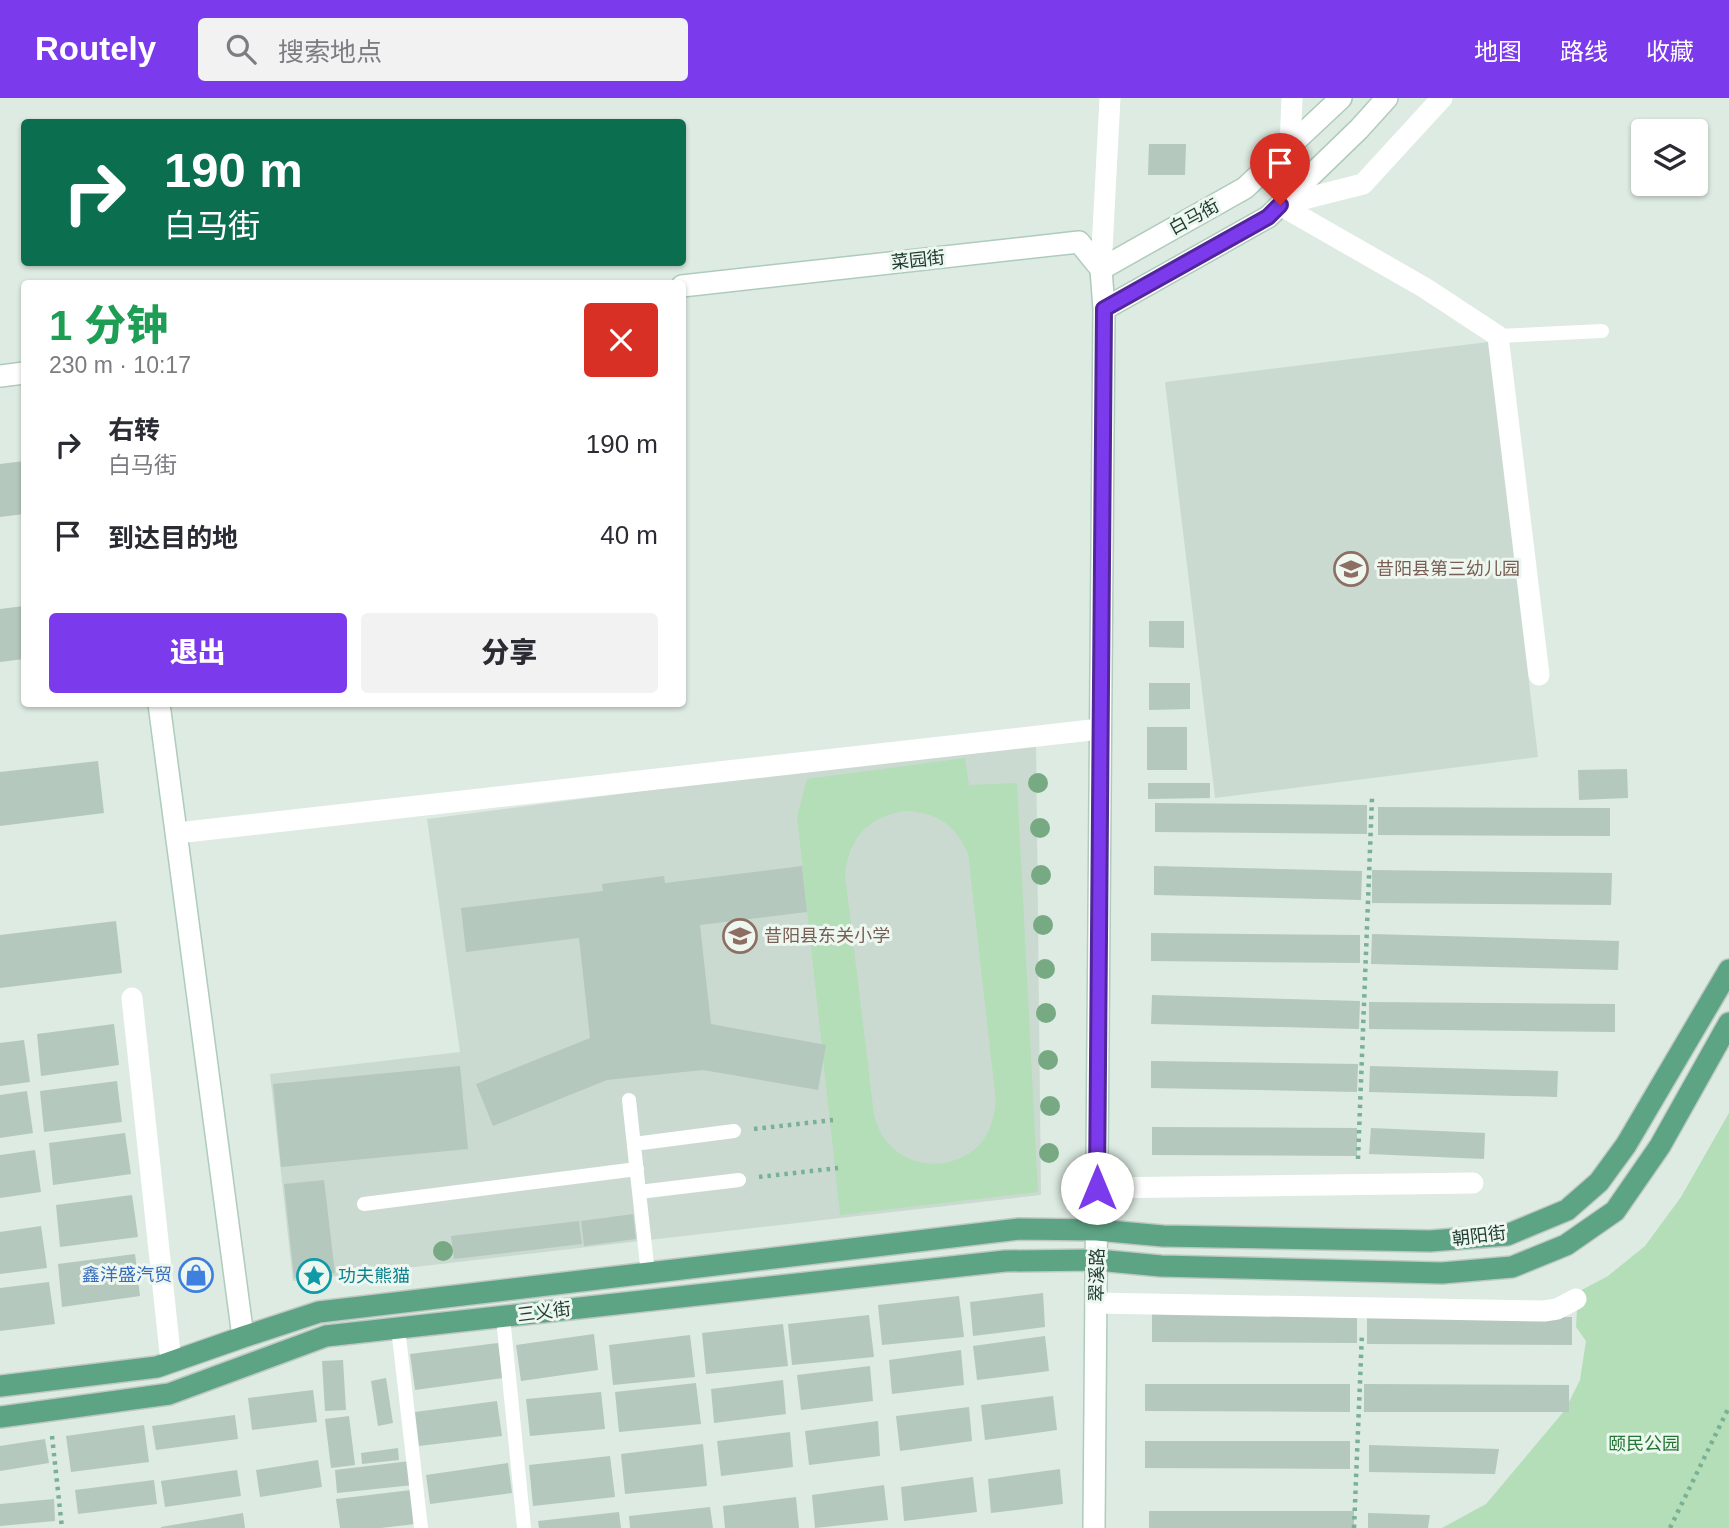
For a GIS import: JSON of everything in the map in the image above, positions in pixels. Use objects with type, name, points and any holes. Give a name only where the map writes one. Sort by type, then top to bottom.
[{"type":"main road","name":"朝阳街","points":[[1097,1230],[1163,1236],[1430,1241],[1507,1235],[1567,1210],[1599,1182],[1626,1145],[1729,970]]},
{"type":"main road","name":"朝阳街","points":[[1097,1261],[1161,1266],[1442,1273],[1512,1267],[1566,1245],[1615,1211],[1660,1146],[1729,1023]]},
{"type":"main road","name":"三义街","points":[[0,1385],[157,1367],[319,1312],[1019,1229],[1097,1230]]},
{"type":"main road","name":"三义街","points":[[0,1417],[169,1394],[326,1336],[1005,1261],[1097,1261]]},
{"type":"street","points":[[1104,309],[1101,269],[1110,98]]},
{"type":"street","points":[[1290,147],[1292,98]]},
{"type":"street","name":"白马街","points":[[1101,269],[1245,188],[1341,98]]},
{"type":"street","name":"白马街","points":[[1104,309],[1268,217],[1359,129],[1387,98]]},
{"type":"street","points":[[1280,205],[1363,184],[1442,98]]},
{"type":"street","points":[[1280,205],[1425,288],[1498,336],[1539,675]]},
{"type":"street","name":"菜园街","points":[[686,286],[1079,242],[1101,269]]},
{"type":"street","name":"翠溪路","points":[[1094,1528],[1104,309]]},
{"type":"street","points":[[0,376],[21,373]]},
{"type":"street","points":[[159,707],[243,1337]]},
{"type":"street","points":[[177,833],[1100,729]]},
{"type":"street","points":[[132,998],[171,1362]]},
{"type":"street","points":[[1097,1188],[1473,1183]]},
{"type":"street","points":[[1096,1304],[1544,1311],[1557,1309],[1576,1299]]},
{"type":"lane","points":[[1498,336],[1602,331]]},
{"type":"lane","points":[[629,1100],[648,1274]]},
{"type":"lane","points":[[634,1144],[734,1131]]},
{"type":"lane","points":[[364,1204],[637,1169]]},
{"type":"lane","points":[[639,1192],[739,1180]]},
{"type":"lane","points":[[503,1317],[524,1528]]},
{"type":"lane","points":[[398,1328],[421,1528]]},
{"type":"path","points":[[1357,1185],[1372,798]]},
{"type":"path","points":[[734,1131],[833,1120]]},
{"type":"path","points":[[739,1180],[838,1168]]},
{"type":"path","points":[[1354,1528],[1364,1308]]},
{"type":"path","points":[[1670,1528],[1729,1407]]},
{"type":"path","points":[[49,1411],[62,1528]]},
{"type":"shaded area","name":"昔阳县第三幼儿园","points":[[1488,342],[1538,757],[1215,798],[1165,382]]},
{"type":"shaded area","name":"昔阳县东关小学","points":[[1036,740],[1041,1195],[293,1281],[270,1074],[460,1052],[427,819]]},
{"type":"green space","points":[[965,758],[969,785],[1017,783],[1038,1192],[840,1215],[797,817],[807,779]],"holes":[[[916,812],[935,817],[951,827],[968,854],[996,1101],[991,1125],[978,1146],[957,1159],[933,1164],[909,1159],[898,1153],[884,1138],[874,1115],[845,874],[851,850],[862,831],[870,824],[891,814]]]},
{"type":"green space","name":"颐民公园","points":[[1729,1113],[1729,1528],[1442,1528],[1486,1504],[1565,1410],[1580,1380],[1586,1341],[1576,1327],[1578,1292],[1608,1276],[1645,1246],[1681,1197]]},
{"type":"building","points":[[1149,144],[1186,144],[1185,175],[1148,175]]},
{"type":"building","points":[[21,461],[21,514],[0,517],[0,464]]},
{"type":"building","points":[[21,606],[21,659],[0,662],[0,609]]},
{"type":"building","points":[[1149,621],[1184,621],[1184,648],[1149,647]]},
{"type":"building","points":[[1149,683],[1190,683],[1190,709],[1149,710]]},
{"type":"building","points":[[1147,727],[1187,727],[1187,770],[1147,770]]},
{"type":"building","points":[[98,761],[104,813],[0,826],[0,772]]},
{"type":"building","points":[[1627,769],[1628,798],[1579,800],[1578,770]]},
{"type":"building","points":[[1148,783],[1210,783],[1210,798],[1148,799]]},
{"type":"building","points":[[1155,803],[1367,805],[1367,834],[1155,832]]},
{"type":"building","points":[[1378,807],[1610,808],[1610,836],[1378,835]]},
{"type":"building","points":[[802,866],[807,912],[700,925],[711,1024],[826,1045],[818,1090],[703,1070],[607,1080],[493,1126],[476,1084],[590,1038],[579,938],[466,952],[461,908],[603,891],[602,884],[664,876],[665,883]]},
{"type":"building","points":[[1154,866],[1362,871],[1361,900],[1154,895]]},
{"type":"building","points":[[1372,870],[1612,873],[1611,905],[1372,903]]},
{"type":"building","points":[[116,921],[122,973],[0,988],[0,935]]},
{"type":"building","points":[[1151,933],[1360,935],[1360,963],[1151,961]]},
{"type":"building","points":[[1372,934],[1619,941],[1618,970],[1371,964]]},
{"type":"building","points":[[1152,995],[1360,1001],[1359,1029],[1151,1024]]},
{"type":"building","points":[[1369,1002],[1615,1004],[1615,1032],[1369,1029]]},
{"type":"building","points":[[114,1024],[119,1065],[41,1076],[37,1034]]},
{"type":"building","points":[[24,1040],[30,1082],[0,1086],[0,1043]]},
{"type":"building","points":[[1151,1061],[1358,1064],[1357,1092],[1151,1088]]},
{"type":"building","points":[[460,1066],[468,1149],[281,1167],[273,1084]]},
{"type":"building","points":[[1370,1066],[1558,1071],[1557,1097],[1369,1092]]},
{"type":"building","points":[[117,1081],[122,1122],[44,1132],[40,1091]]},
{"type":"building","points":[[27,1091],[33,1133],[0,1138],[0,1095]]},
{"type":"building","points":[[1152,1127],[1357,1128],[1357,1156],[1152,1155]]},
{"type":"building","points":[[1371,1128],[1485,1133],[1484,1159],[1369,1154]]},
{"type":"building","points":[[125,1133],[131,1174],[53,1185],[49,1143]]},
{"type":"building","points":[[35,1150],[41,1192],[0,1198],[0,1155]]},
{"type":"building","points":[[324,1180],[335,1273],[294,1278],[284,1184]]},
{"type":"building","points":[[132,1195],[138,1237],[60,1247],[56,1205]]},
{"type":"building","points":[[633,1214],[636,1239],[584,1246],[581,1221]]},
{"type":"building","points":[[579,1221],[582,1244],[454,1259],[451,1236]]},
{"type":"building","points":[[41,1226],[47,1268],[0,1274],[0,1232]]},
{"type":"building","points":[[135,1254],[140,1296],[62,1307],[58,1264]]},
{"type":"building","points":[[49,1282],[55,1324],[0,1331],[0,1288]]},
{"type":"building","points":[[1043,1293],[1045,1327],[973,1336],[970,1302]]},
{"type":"building","points":[[959,1296],[964,1337],[882,1345],[878,1305]]},
{"type":"building","points":[[1152,1314],[1357,1315],[1357,1343],[1152,1342]]},
{"type":"building","points":[[869,1315],[874,1357],[792,1365],[788,1324]]},
{"type":"building","points":[[1367,1317],[1572,1317],[1572,1345],[1367,1344]]},
{"type":"building","points":[[783,1324],[788,1366],[706,1374],[702,1333]]},
{"type":"building","points":[[594,1334],[598,1370],[521,1381],[516,1345]]},
{"type":"building","points":[[690,1335],[695,1377],[613,1385],[609,1345]]},
{"type":"building","points":[[1045,1336],[1049,1371],[977,1380],[973,1346]]},
{"type":"building","points":[[498,1343],[503,1378],[415,1390],[410,1354]]},
{"type":"building","points":[[961,1350],[964,1385],[892,1394],[889,1360]]},
{"type":"building","points":[[343,1360],[346,1410],[325,1411],[322,1361]]},
{"type":"building","points":[[870,1366],[873,1401],[801,1410],[797,1375]]},
{"type":"building","points":[[386,1378],[393,1423],[378,1426],[371,1381]]},
{"type":"building","points":[[783,1380],[786,1414],[714,1423],[711,1389]]},
{"type":"building","points":[[696,1383],[701,1424],[619,1432],[615,1392]]},
{"type":"building","points":[[1145,1384],[1350,1384],[1350,1412],[1145,1411]]},
{"type":"building","points":[[1364,1384],[1569,1385],[1569,1412],[1364,1412]]},
{"type":"building","points":[[313,1390],[317,1422],[252,1430],[248,1398]]},
{"type":"building","points":[[601,1392],[605,1429],[530,1436],[526,1399]]},
{"type":"building","points":[[1053,1396],[1057,1430],[985,1440],[981,1405]]},
{"type":"building","points":[[497,1401],[502,1436],[419,1446],[415,1412]]},
{"type":"building","points":[[969,1407],[972,1441],[900,1451],[896,1416]]},
{"type":"building","points":[[235,1415],[238,1439],[156,1450],[152,1426]]},
{"type":"building","points":[[349,1416],[355,1465],[331,1468],[325,1419]]},
{"type":"building","points":[[878,1421],[880,1456],[809,1465],[805,1431]]},
{"type":"building","points":[[144,1425],[149,1462],[71,1472],[66,1436]]},
{"type":"building","points":[[790,1432],[793,1467],[721,1476],[717,1441]]},
{"type":"building","points":[[45,1439],[49,1463],[0,1471],[0,1446]]},
{"type":"building","points":[[1145,1441],[1350,1441],[1350,1469],[1145,1468]]},
{"type":"building","points":[[703,1444],[707,1486],[625,1494],[621,1454]]},
{"type":"building","points":[[1369,1445],[1499,1449],[1495,1474],[1369,1472]]},
{"type":"building","points":[[398,1448],[399,1460],[362,1464],[361,1453]]},
{"type":"building","points":[[610,1456],[615,1497],[533,1506],[529,1465]]},
{"type":"building","points":[[318,1460],[322,1487],[260,1497],[256,1470]]},
{"type":"building","points":[[410,1461],[413,1485],[337,1493],[335,1470]]},
{"type":"building","points":[[508,1463],[512,1493],[430,1504],[426,1475]]},
{"type":"building","points":[[1060,1469],[1063,1504],[991,1513],[988,1479]]},
{"type":"building","points":[[237,1470],[241,1496],[165,1507],[161,1481]]},
{"type":"building","points":[[973,1477],[977,1512],[904,1521],[901,1487]]},
{"type":"building","points":[[154,1480],[157,1504],[78,1514],[75,1490]]},
{"type":"building","points":[[884,1485],[888,1520],[815,1528],[812,1495]]},
{"type":"building","points":[[411,1490],[415,1524],[381,1528],[340,1528],[336,1499]]},
{"type":"building","points":[[796,1497],[799,1528],[725,1528],[723,1506]]},
{"type":"building","points":[[54,1499],[55,1521],[0,1526],[0,1504]]},
{"type":"building","points":[[710,1507],[713,1528],[630,1528],[629,1516]]},
{"type":"building","points":[[1149,1511],[1354,1511],[1354,1528],[1149,1528]]},
{"type":"building","points":[[619,1512],[621,1528],[539,1528],[538,1521]]},
{"type":"building","points":[[243,1513],[245,1528],[161,1528],[161,1527]]},
{"type":"building","points":[[1368,1513],[1430,1515],[1428,1528],[1368,1528]]},
{"type":"place","name":"昔阳县第三幼儿园","points":[[1351,569]]},
{"type":"place","name":"昔阳县东关小学","points":[[740,936]]},
{"type":"place","name":"鑫洋盛汽贸","points":[[196,1275]]},
{"type":"place","name":"功夫熊猫","points":[[314,1276]]},
{"type":"route","points":[[1097,1188],[1104,309],[1268,217],[1280,205]]}]
